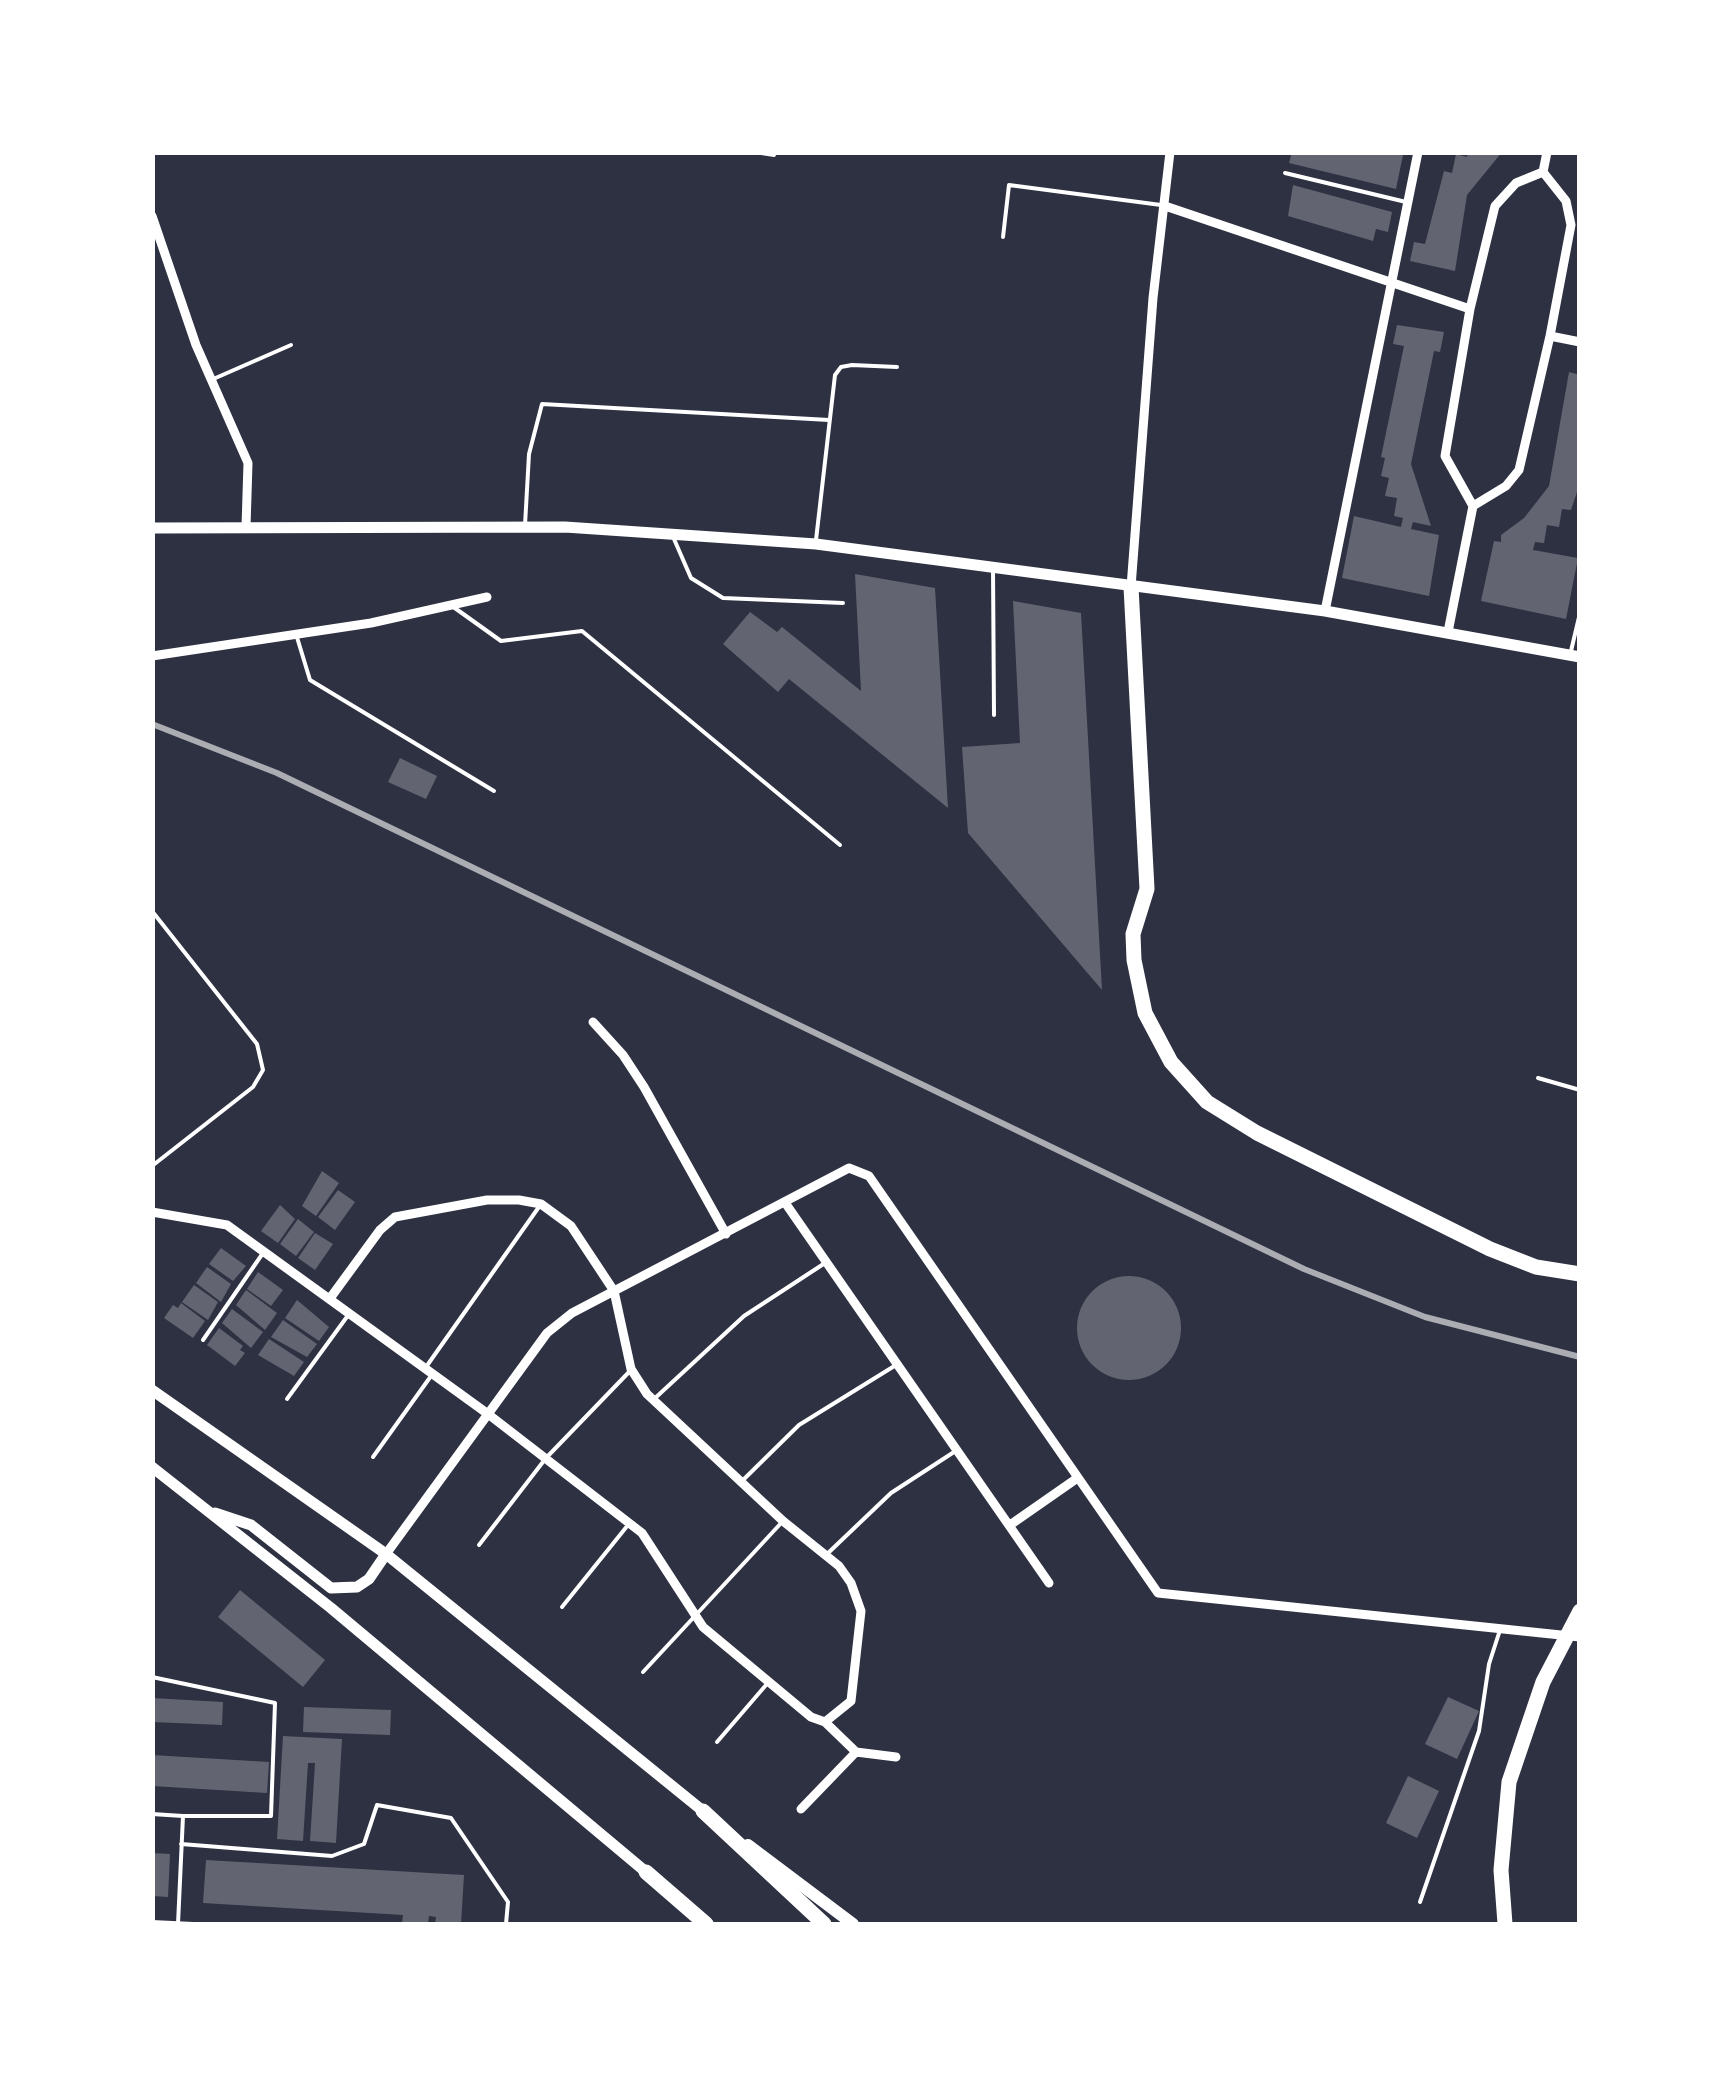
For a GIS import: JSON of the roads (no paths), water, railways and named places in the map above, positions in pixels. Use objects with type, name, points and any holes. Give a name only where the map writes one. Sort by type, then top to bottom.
[{"type":"highway","points":[[1131,587],[1147,889],[1133,934],[1138,984],[1146,1013],[1171,1062],[1208,1102],[1258,1133],[1490,1249],[1536,1268],[1580,1274]]},
{"type":"highway","points":[[1504,1924],[1502,1850],[1509,1782],[1544,1682],[1580,1611]]},
{"type":"highway","points":[[704,1811],[824,1924]]},
{"type":"highway","points":[[646,1872],[706,1924]]},
{"type":"main road","points":[[152,528],[525,528],[816,544],[1326,612],[1575,656]]},
{"type":"main road","points":[[152,1390],[386,1554],[704,1811],[853,1924]]},
{"type":"main road","points":[[152,1467],[646,1872],[697,1924]]},
{"type":"main road","points":[[210,1512],[251,1526],[322,1583],[342,1591],[369,1579],[386,1554]]},
{"type":"street","points":[[1131,587],[1153,298],[1170,152]]},
{"type":"street","points":[[1326,612],[1418,152]]},
{"type":"street","points":[[1472,506],[1506,486],[1519,470],[1550,336],[1571,225],[1566,201],[1543,172],[1547,152]]},
{"type":"street","points":[[1448,632],[1472,506],[1445,456],[1470,309],[1495,206],[1516,183],[1543,172]]},
{"type":"street","points":[[1165,206],[1470,309]]},
{"type":"street","points":[[152,216],[211,380],[248,463],[246,527]]},
{"type":"street","points":[[1550,336],[1580,342]]},
{"type":"street","points":[[152,656],[488,598]]},
{"type":"street","points":[[593,1022],[623,1054],[644,1086],[726,1234]]},
{"type":"street","points":[[386,1554],[547,1333],[614,1291],[786,1204],[842,1170],[860,1169],[869,1176],[1076,1480],[1158,1593],[1580,1637]]},
{"type":"street","points":[[330,1297],[380,1230],[396,1217],[487,1200],[541,1204],[571,1226],[614,1291],[632,1369],[653,1400],[852,1582],[861,1612],[851,1700],[825,1722]]},
{"type":"street","points":[[786,1204],[829,1260],[1049,1582]]},
{"type":"street","points":[[152,1212],[209,1218],[265,1250],[430,1370],[629,1524],[663,1560],[696,1616],[722,1645],[767,1683],[811,1718],[825,1722],[856,1752],[896,1757]]},
{"type":"street","points":[[1010,1525],[1076,1480]]},
{"type":"street","points":[[801,1809],[856,1752]]},
{"type":"lane","points":[[755,152],[774,155]]},
{"type":"lane","points":[[1285,173],[1408,203]]},
{"type":"lane","points":[[1003,237],[1010,185],[1165,206]]},
{"type":"lane","points":[[211,380],[290,345]]},
{"type":"lane","points":[[816,544],[836,376],[842,367],[897,367]]},
{"type":"lane","points":[[525,528],[529,454],[542,404],[829,420]]},
{"type":"lane","points":[[672,534],[691,578],[723,598],[843,602]]},
{"type":"lane","points":[[992,568],[994,715]]},
{"type":"lane","points":[[452,606],[501,641],[582,631],[840,845]]},
{"type":"lane","points":[[1575,656],[1580,612]]},
{"type":"lane","points":[[296,634],[310,680],[494,791]]},
{"type":"lane","points":[[152,911],[257,1044],[263,1070],[253,1086],[152,1166]]},
{"type":"lane","points":[[1538,1078],[1580,1090]]},
{"type":"lane","points":[[372,1457],[541,1204]]},
{"type":"lane","points":[[204,1340],[265,1250]]},
{"type":"lane","points":[[653,1400],[744,1316],[829,1260]]},
{"type":"lane","points":[[287,1399],[350,1312]]},
{"type":"lane","points":[[741,1482],[799,1425],[900,1363]]},
{"type":"lane","points":[[479,1545],[546,1458],[632,1369]]},
{"type":"lane","points":[[826,1556],[891,1494],[958,1449]]},
{"type":"lane","points":[[642,1672],[783,1521]]},
{"type":"lane","points":[[562,1607],[629,1524]]},
{"type":"lane","points":[[1420,1902],[1478,1731],[1500,1630]]},
{"type":"lane","points":[[152,1677],[276,1703],[271,1816],[152,1814]]},
{"type":"lane","points":[[717,1742],[767,1683]]},
{"type":"lane","points":[[181,1844],[332,1856],[364,1844],[377,1805],[452,1818],[508,1902],[506,1924]]},
{"type":"lane","points":[[178,1924],[182,1816]]},
{"type":"lane","points":[[152,1922],[193,1924]]},
{"type":"railway","points":[[152,724],[277,773],[1304,1269],[1425,1317],[1580,1357]]}]
